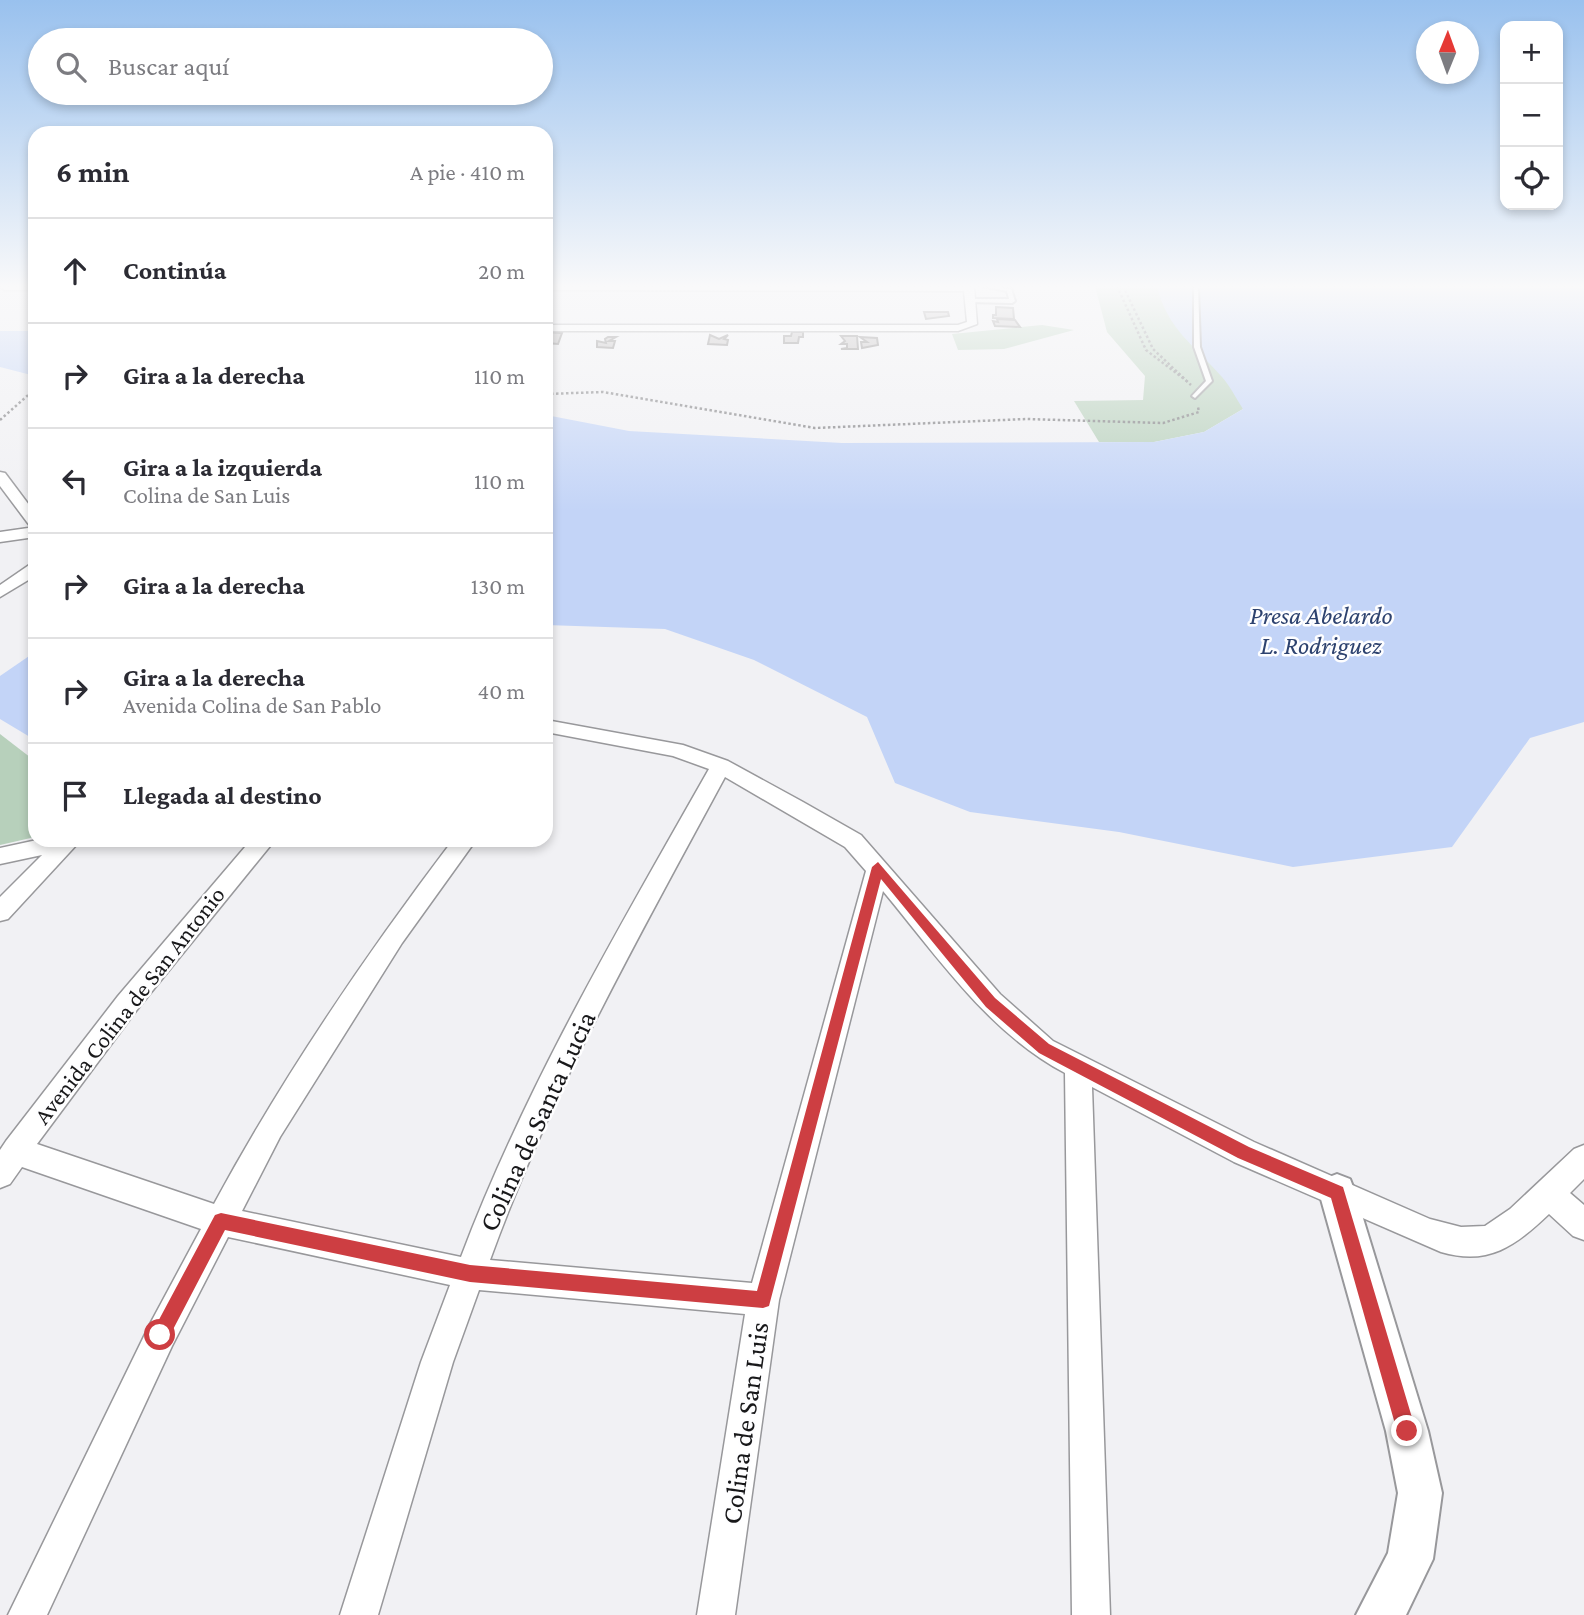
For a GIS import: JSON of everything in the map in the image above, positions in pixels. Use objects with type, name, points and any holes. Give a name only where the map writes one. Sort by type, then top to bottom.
[{"type":"street","points":[[0,477],[5,495],[28,516]]},
{"type":"street","points":[[0,537],[28,533]]},
{"type":"street","points":[[1,591],[28,574]]},
{"type":"street","points":[[553,728],[676,750],[721,766],[853,841],[991,1002],[1044,1049],[1244,1152],[1428,1233],[1450,1240],[1482,1242],[1503,1234],[1584,1159]]},
{"type":"street","name":"Colina de Santa Lucia","points":[[359,1615],[437,1362],[506,1175],[581,1020],[721,766]]},
{"type":"street","points":[[0,856],[41,847]]},
{"type":"street","points":[[0,912],[63,847]]},
{"type":"street","name":"Avenida Colina de San Antonio","points":[[8,1162],[47,1106],[179,936],[258,847]]},
{"type":"street","points":[[27,1615],[160,1335],[270,1128],[394,936],[460,847]]},
{"type":"street","name":"Colina de San Luis","points":[[716,1615],[763,1300],[878,867]]},
{"type":"street","points":[[1079,1067],[1091,1615]]},
{"type":"street","points":[[8,1162],[221,1221],[470,1274],[763,1300]]},
{"type":"street","points":[[1337,1192],[1407,1431],[1420,1493],[1409,1559],[1380,1615]]},
{"type":"street","points":[[1547,1193],[1584,1226]]},
{"type":"lane","points":[[1195,396],[1209,381],[1202,361]]},
{"type":"path","points":[[1161,361],[1189,383]]},
{"type":"path","points":[[553,394],[603,392],[628,395],[815,428],[1026,419],[1163,424],[1199,412],[1189,383],[1166,361]]},
{"type":"path","points":[[0,420],[10,413],[16,400],[28,393]]},
{"type":"green space","points":[[1132,361],[1233,361],[1243,409],[1204,432],[1154,442],[1099,442],[1074,401],[1143,400],[1145,376]]},
{"type":"green space","points":[[0,734],[28,756],[28,839],[0,845]]},
{"type":"water","points":[[0,361],[28,361],[28,374],[0,367]]},
{"type":"water","name":"Presa Abelardo L. Rodriguez","points":[[1207,361],[1584,361],[1584,722],[1530,738],[1452,847],[1293,867],[1119,832],[970,812],[895,783],[867,717],[754,660],[665,629],[553,625],[553,416],[629,431],[842,443],[1154,442],[1204,432],[1243,409],[1225,381]]},
{"type":"water","points":[[28,657],[28,736],[0,719],[0,676]]},
{"type":"route","points":[[160,1335],[221,1221],[470,1274],[763,1300],[878,867],[991,1002],[1044,1049],[1244,1152],[1337,1192],[1407,1431]]}]
